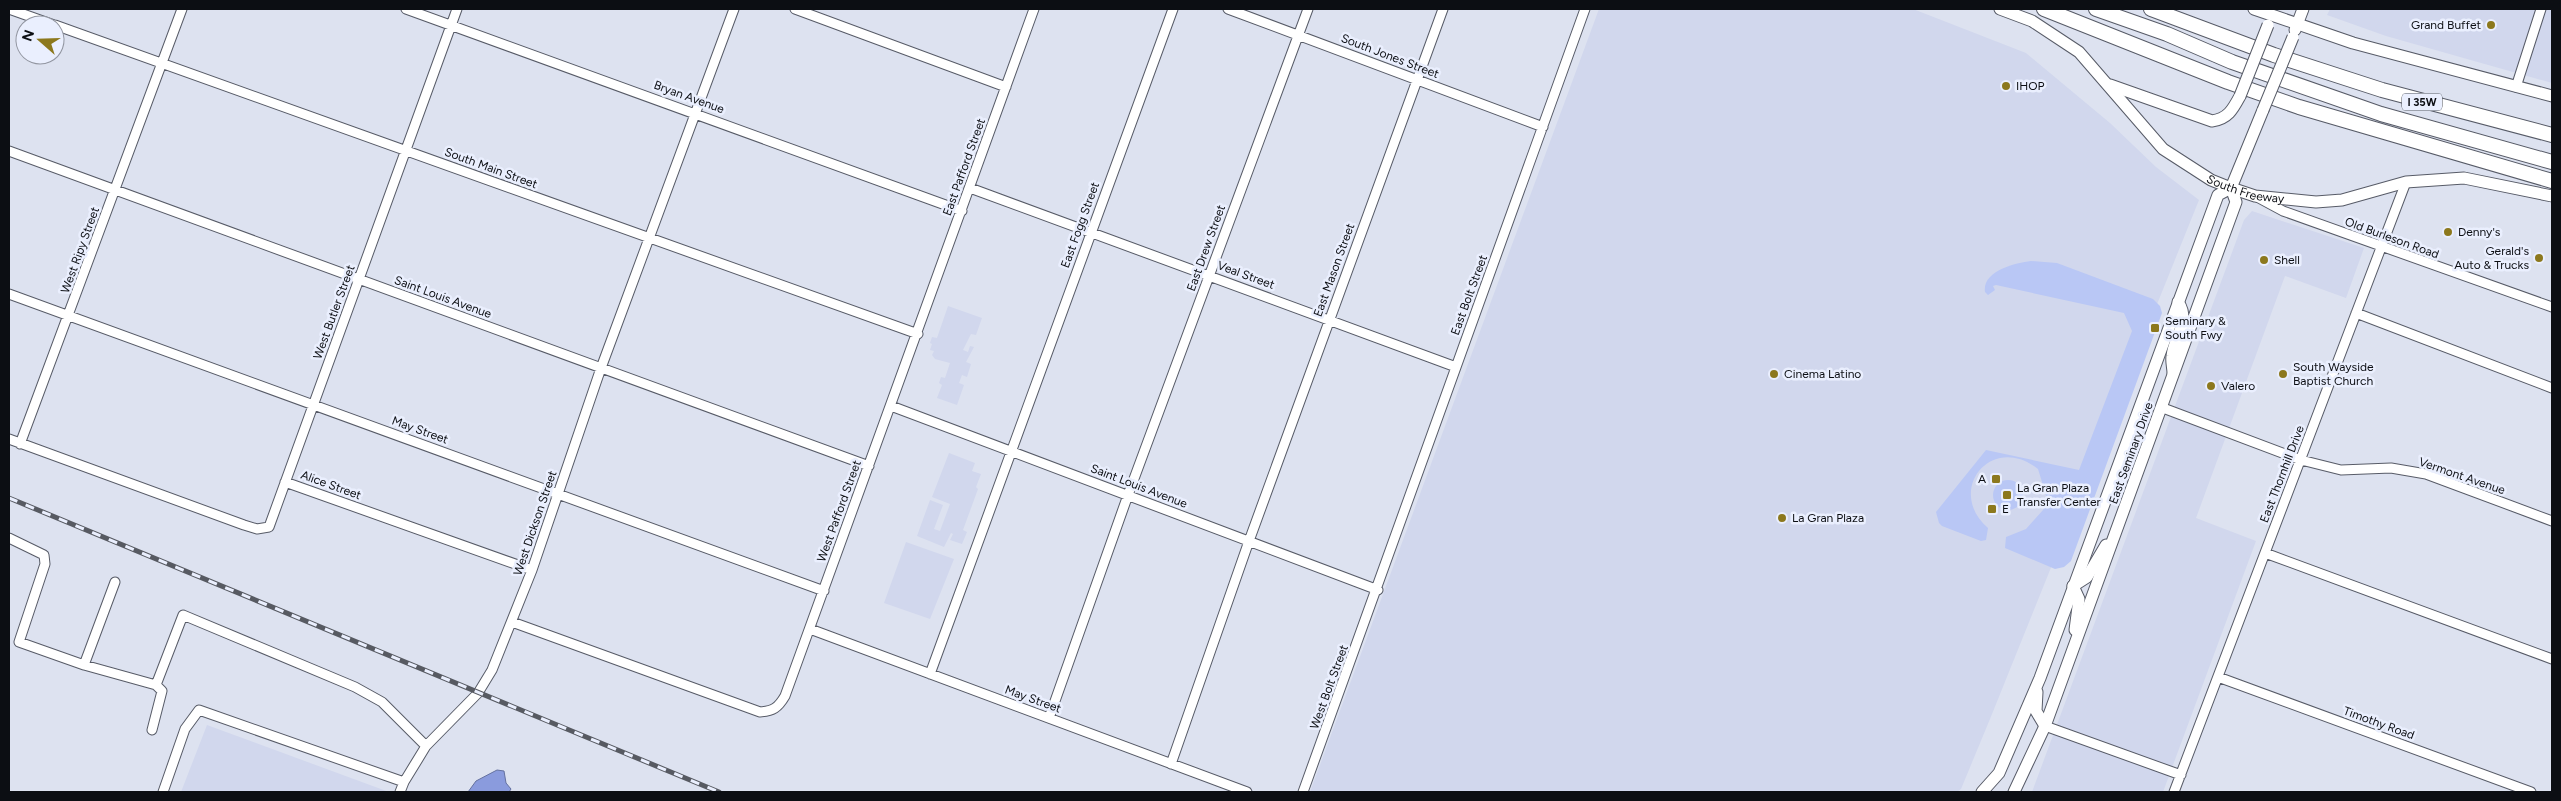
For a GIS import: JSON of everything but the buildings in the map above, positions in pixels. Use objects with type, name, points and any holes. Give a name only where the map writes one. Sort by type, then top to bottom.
[{"type":"highway","points":[[2044,9],[2228,82],[2299,107],[2552,181]]},
{"type":"highway","name":"I 35W","points":[[2096,9],[2167,34],[2232,62],[2381,114],[2552,162]]},
{"type":"highway","name":"I 35W","points":[[2151,9],[2274,55],[2382,90],[2552,136]]},
{"type":"main road","name":"South Freeway","points":[[2000,9],[2032,21],[2079,52],[2163,149],[2211,180],[2231,188],[2255,196],[2316,202],[2342,200],[2406,182],[2464,178],[2552,196]]},
{"type":"main road","points":[[2254,9],[2270,20],[2298,24],[2353,43],[2552,96]]},
{"type":"main road","name":"East Seminary Drive","points":[[2040,678],[2218,195],[2231,188],[2303,9]]},
{"type":"main road","points":[[2108,84],[2212,120],[2224,118],[2230,113],[2240,96],[2270,20]]},
{"type":"main road","name":"East Seminary Drive","points":[[2014,792],[2046,726],[2072,650],[2174,377],[2236,202],[2231,188]]},
{"type":"main road","points":[[2174,377],[2172,357],[2184,320],[2183,309],[2178,302]]},
{"type":"main road","points":[[2072,650],[2079,600],[2073,586],[2087,577],[2121,520]]},
{"type":"main road","points":[[2040,678],[2036,710],[2046,726]]},
{"type":"main road","points":[[1982,792],[1999,773],[2040,678]]},
{"type":"street","name":"South Main Street","points":[[9,9],[26,15]]},
{"type":"street","name":"West Ripy Street","points":[[20,444],[182,9]]},
{"type":"street","name":"Bryan Avenue","points":[[406,9],[962,211]]},
{"type":"street","name":"West Butler Street","points":[[285,482],[457,9]]},
{"type":"street","name":"West Dickson Street","points":[[400,792],[426,746],[478,693],[492,670],[532,570],[601,368],[734,9]]},
{"type":"street","points":[[795,9],[1006,87]]},
{"type":"street","name":"East Pafford Street","points":[[918,334],[1034,9]]},
{"type":"street","name":"East Fogg Street","points":[[930,674],[1172,9]]},
{"type":"street","name":"South Jones Street","points":[[1228,9],[1543,127]]},
{"type":"street","name":"East Drew Street","points":[[1049,718],[1128,495],[1308,9]]},
{"type":"street","name":"East Mason Street","points":[[1171,764],[1248,541],[1443,9]]},
{"type":"street","name":"East Bolt Street","points":[[1378,590],[1585,9]]},
{"type":"street","points":[[2516,87],[2541,9]]},
{"type":"street","name":"South Main Street","points":[[65,29],[918,334]]},
{"type":"street","name":"Saint Louis Avenue","points":[[9,151],[869,466]]},
{"type":"street","name":"East Thornhill Drive","points":[[2174,792],[2406,182]]},
{"type":"street","name":"Veal Street","points":[[970,188],[1456,367]]},
{"type":"street","name":"Old Burleson Road","points":[[2255,196],[2283,211],[2552,307]]},
{"type":"street","name":"May Street","points":[[9,294],[824,590]]},
{"type":"street","points":[[2356,314],[2552,388]]},
{"type":"street","name":"West Pafford Street","points":[[512,622],[760,712],[771,711],[778,707],[785,696],[918,334]]},
{"type":"street","name":"Saint Louis Avenue","points":[[891,406],[1378,590]]},
{"type":"street","name":"Vermont Avenue","points":[[2162,408],[2301,460],[2341,470],[2392,468],[2426,474],[2552,521]]},
{"type":"street","name":"Alice Street","points":[[9,439],[257,529],[269,527],[285,482],[532,570]]},
{"type":"street","points":[[9,538],[31,547],[44,555],[45,564],[19,642],[84,665],[156,685],[162,691],[152,730]]},
{"type":"street","points":[[2265,553],[2552,659]]},
{"type":"street","points":[[84,665],[115,582]]},
{"type":"street","name":"West Bolt Street","points":[[1304,792],[1378,590]]},
{"type":"street","points":[[156,685],[183,615],[355,687],[382,702],[426,746]]},
{"type":"street","name":"May Street","points":[[810,629],[1248,792]]},
{"type":"street","name":"Timothy Road","points":[[2218,677],[2531,792]]},
{"type":"street","points":[[163,792],[186,729],[199,710],[404,782]]},
{"type":"street","points":[[2046,726],[2181,775]]},
{"type":"shaded area","name":"La Gran Plaza","points":[[1599,9],[1913,9],[2026,53],[2110,123],[2156,167],[2199,200],[1990,719],[1961,789],[1957,792],[1310,792]]},
{"type":"shaded area","points":[[2330,9],[2552,9],[2552,83],[2386,36],[2327,15]]},
{"type":"shaded area","points":[[2252,211],[2364,248],[2346,298],[2285,276],[2196,518],[2256,541],[2163,792],[2032,792],[2244,220]]},
{"type":"shaded area","points":[[2031,261],[2057,263],[2153,299],[2160,306],[2162,313],[2071,561],[2064,567],[2055,569],[2005,548],[2006,537],[2026,529],[2043,510],[2047,502],[2038,469],[2021,459],[2004,457],[1990,462],[1979,471],[1973,483],[1971,498],[1976,513],[1988,528],[1986,540],[1981,541],[1942,526],[1939,523],[1936,512],[1986,450],[2079,470],[2132,331],[2124,313],[1996,285],[1993,286],[1995,290],[1988,295],[1985,292],[1985,285],[1994,273],[2009,266]]},
{"type":"shaded area","points":[[948,306],[982,318],[976,335],[971,334],[963,350],[968,352],[970,346],[974,347],[966,362],[971,364],[967,377],[962,375],[959,383],[964,385],[957,405],[937,398],[942,385],[939,383],[941,377],[945,378],[950,363],[935,359],[932,355],[934,351],[930,350],[932,337],[937,338]]},
{"type":"shaded area","points":[[949,453],[975,463],[972,471],[981,474],[976,487],[978,489],[963,530],[967,532],[962,544],[950,540],[953,534],[951,533],[944,547],[917,536],[930,500],[943,505],[934,529],[940,531],[950,504],[932,497]]},
{"type":"shaded area","points":[[2008,480],[2019,484],[2023,495],[2019,506],[2008,510],[1997,506],[1993,495],[1997,484]]},
{"type":"shaded area","points":[[906,542],[954,559],[930,619],[884,603]]},
{"type":"shaded area","points":[[207,725],[389,792],[181,792]]},
{"type":"shaded area","points":[[497,770],[504,771],[506,783],[511,789],[509,792],[468,792],[476,781]]},
{"type":"railway","points":[[9,498],[719,792]]},
{"type":"place","name":"Grand Buffet","points":[[2491,25]]},
{"type":"place","name":"IHOP","points":[[2006,86]]},
{"type":"place","name":"Denny's","points":[[2448,232]]},
{"type":"place","name":"Gerald's Auto & Trucks","points":[[2539,258]]},
{"type":"place","name":"Shell","points":[[2264,260]]},
{"type":"place","name":"Seminary & South Fwy","points":[[2155,328]]},
{"type":"place","name":"Cinema Latino","points":[[1774,374]]},
{"type":"place","name":"South Wayside Baptist Church","points":[[2283,374]]},
{"type":"place","name":"Valero","points":[[2211,386]]},
{"type":"place","name":"A","points":[[1996,479]]},
{"type":"place","name":"La Gran Plaza Transfer Center","points":[[2007,495]]},
{"type":"place","name":"E","points":[[1992,509]]},
{"type":"place","name":"La Gran Plaza","points":[[1782,518]]}]
